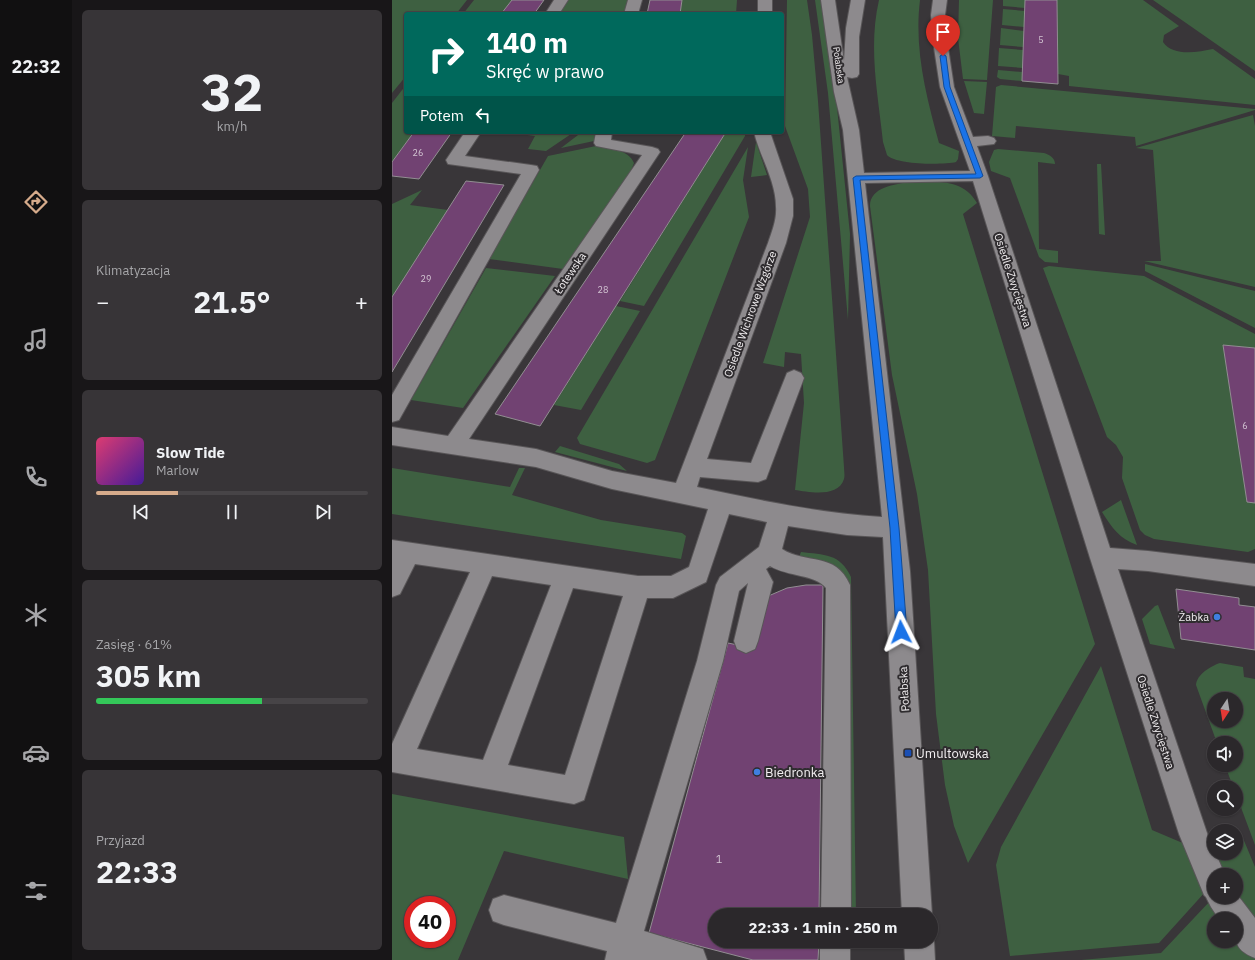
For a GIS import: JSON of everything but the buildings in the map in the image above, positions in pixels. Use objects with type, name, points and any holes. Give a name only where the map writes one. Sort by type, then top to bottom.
[{"type":"street","points":[[553,12],[561,0]]},
{"type":"street","points":[[632,12],[635,0]]},
{"type":"street","points":[[765,12],[766,0]]},
{"type":"street","name":"Połabska","points":[[828,0],[842,92],[851,130]]},
{"type":"street","name":"Połabska","points":[[858,0],[853,21],[851,50],[851,130],[898,571],[917,908]]},
{"type":"street","name":"Osiedle Zwycięstwa","points":[[940,0],[938,15],[947,87],[978,141],[980,176],[1102,558],[1193,834],[1207,868]]},
{"type":"street","points":[[392,414],[531,170],[454,160],[472,134]]},
{"type":"street","name":"Łotewska","points":[[453,446],[652,152],[602,143],[604,134]]},
{"type":"street","name":"Osiedle Wichrowe Wzgórze","points":[[683,494],[783,222],[785,206],[783,195],[766,150],[762,134]]},
{"type":"street","points":[[856,178],[980,176]]},
{"type":"street","points":[[694,467],[758,473],[794,378]]},
{"type":"street","points":[[392,436],[536,458],[612,480],[722,502],[780,516],[847,526],[894,528]]},
{"type":"street","points":[[392,586],[400,551],[638,587],[673,587],[698,574],[722,502]]},
{"type":"street","points":[[746,641],[761,582],[760,561],[780,516]]},
{"type":"street","points":[[1102,558],[1148,561],[1255,575]]},
{"type":"street","points":[[623,951],[710,661],[728,585],[760,561],[787,564],[824,571],[832,576],[838,585],[836,908]]},
{"type":"street","points":[[485,564],[396,759],[574,790],[638,587]]},
{"type":"street","points":[[491,775],[566,576]]},
{"type":"street","points":[[1225,904],[1255,943]]},
{"type":"street","points":[[504,910],[623,951],[692,960]]},
{"type":"street","points":[[835,948],[835,960]]},
{"type":"street","points":[[919,948],[920,960]]},
{"type":"green space","points":[[392,0],[467,0],[458,12],[404,12],[404,78],[392,93]]},
{"type":"green space","points":[[474,0],[512,0],[503,12],[465,12]]},
{"type":"green space","points":[[567,0],[628,0],[625,12],[559,12]]},
{"type":"green space","points":[[682,0],[737,0],[736,12],[680,12]]},
{"type":"green space","points":[[787,0],[807,0],[818,101],[844,475],[841,485],[836,489],[822,492],[795,490],[804,403],[801,354],[785,352],[784,367],[763,363],[810,217],[808,189],[785,126]]},
{"type":"green space","points":[[815,0],[822,0],[831,49],[850,234],[848,320],[828,93]]},
{"type":"green space","points":[[879,0],[920,0],[920,54],[922,72],[930,108],[939,143],[959,151],[956,162],[931,164],[909,162],[900,161],[887,155],[883,142],[874,53],[874,36]]},
{"type":"green space","points":[[959,0],[993,0],[987,80],[963,79],[958,38]]},
{"type":"green space","points":[[1003,0],[1025,0],[1025,8],[1003,6]]},
{"type":"green space","points":[[1057,0],[1143,0],[1179,26],[1164,35],[1163,42],[1167,47],[1179,52],[1213,49],[1255,79],[1255,105],[1069,86],[1069,76],[1058,74]]},
{"type":"green space","points":[[1153,0],[1255,0],[1255,71]]},
{"type":"green space","points":[[1003,9],[1025,11],[1024,27],[1002,25]]},
{"type":"green space","points":[[1001,28],[1024,31],[1023,47],[1000,45]]},
{"type":"green space","points":[[999,48],[1023,50],[1023,68],[998,66]]},
{"type":"green space","points":[[998,70],[1022,72],[1022,81],[1000,79],[997,77]]},
{"type":"green space","points":[[964,81],[987,82],[984,114],[974,113]]},
{"type":"green space","points":[[1001,85],[1255,110],[1136,146],[1135,137],[1016,126],[1015,138],[992,136],[996,87]]},
{"type":"green space","points":[[404,88],[404,134],[413,134],[392,162],[392,103]]},
{"type":"green space","points":[[1253,115],[1255,126],[1255,287],[1144,261],[1161,261],[1153,150],[1136,148]]},
{"type":"green space","points":[[520,134],[571,134],[546,151],[528,149],[535,136]]},
{"type":"green space","points":[[579,134],[595,134],[594,141],[561,148]]},
{"type":"green space","points":[[725,134],[745,134],[644,306],[620,301]]},
{"type":"green space","points":[[756,142],[767,175],[751,177]]},
{"type":"green space","points":[[596,146],[623,152],[631,158],[634,163],[631,171],[563,269],[489,259],[548,156]]},
{"type":"green space","points":[[748,147],[743,180],[749,217],[655,460],[647,463],[580,444],[577,438]]},
{"type":"green space","points":[[998,149],[1044,153],[1053,158],[1055,164],[1038,162],[1039,249],[1058,251],[1058,263],[1045,262],[1039,257],[1010,178],[991,171],[989,162],[994,150]]},
{"type":"green space","points":[[1097,164],[1101,164],[1105,235],[1099,234]]},
{"type":"green space","points":[[911,182],[939,182],[957,185],[971,195],[977,203],[963,214],[1095,644],[968,863],[954,826],[945,785],[936,714],[928,570],[917,494],[892,375],[870,206],[874,195],[884,188],[891,185]]},
{"type":"green space","points":[[422,190],[410,205],[448,210],[392,297],[392,204]]},
{"type":"green space","points":[[1145,264],[1255,291],[1255,328],[1145,271]]},
{"type":"green space","points":[[1049,266],[1144,276],[1255,334],[1255,348],[1223,345],[1247,501],[1255,503],[1255,549],[1248,552],[1154,539],[1145,535],[1140,530],[1122,478],[1123,457],[1116,445],[1107,437],[1043,268]]},
{"type":"green space","points":[[486,268],[555,276],[463,408],[411,400]]},
{"type":"green space","points":[[616,306],[640,311],[581,410],[554,405]]},
{"type":"green space","points":[[560,446],[619,464],[627,471],[555,452]]},
{"type":"green space","points":[[392,468],[510,487],[519,468],[525,468],[512,495],[601,520],[682,533],[686,536],[681,559],[392,514]]},
{"type":"green space","points":[[1121,500],[1137,545],[1121,536],[1109,523],[1102,512]]},
{"type":"green space","points":[[801,552],[824,555],[836,559],[847,569],[851,577],[856,908],[849,908],[848,587],[799,557]]},
{"type":"green space","points":[[1158,605],[1175,649],[1150,644],[1142,619],[1155,606]]},
{"type":"green space","points":[[1220,663],[1243,667],[1244,677],[1255,679],[1255,845],[1243,813],[1243,780],[1230,780],[1228,772],[1243,772],[1243,736],[1214,736],[1212,728],[1243,728],[1243,692],[1207,692],[1207,715],[1196,685],[1199,677],[1209,668]]},
{"type":"green space","points":[[1101,666],[1152,830],[1185,844],[1206,891],[1159,943],[1010,956],[996,865],[1001,847]]},
{"type":"green space","points":[[392,794],[624,837],[628,879],[504,851],[458,960],[392,960]]},
{"type":"green space","points":[[1243,838],[1255,867],[1255,930],[1240,904],[1243,904],[1243,868],[1217,868],[1216,860],[1243,860]]},
{"type":"green space","points":[[1207,904],[1214,904],[1219,912],[1207,912],[1207,948],[1243,948],[1243,945],[1255,958],[1255,960],[1081,960],[1161,953]]},
{"type":"place","name":"Żabka","points":[[1217,617]]},
{"type":"place","name":"Umultowska","points":[[908,753]]},
{"type":"place","name":"Biedronka","points":[[757,772]]},
{"type":"route","points":[[901,632],[894,528],[856,178],[980,176],[947,87],[943,56]]}]
